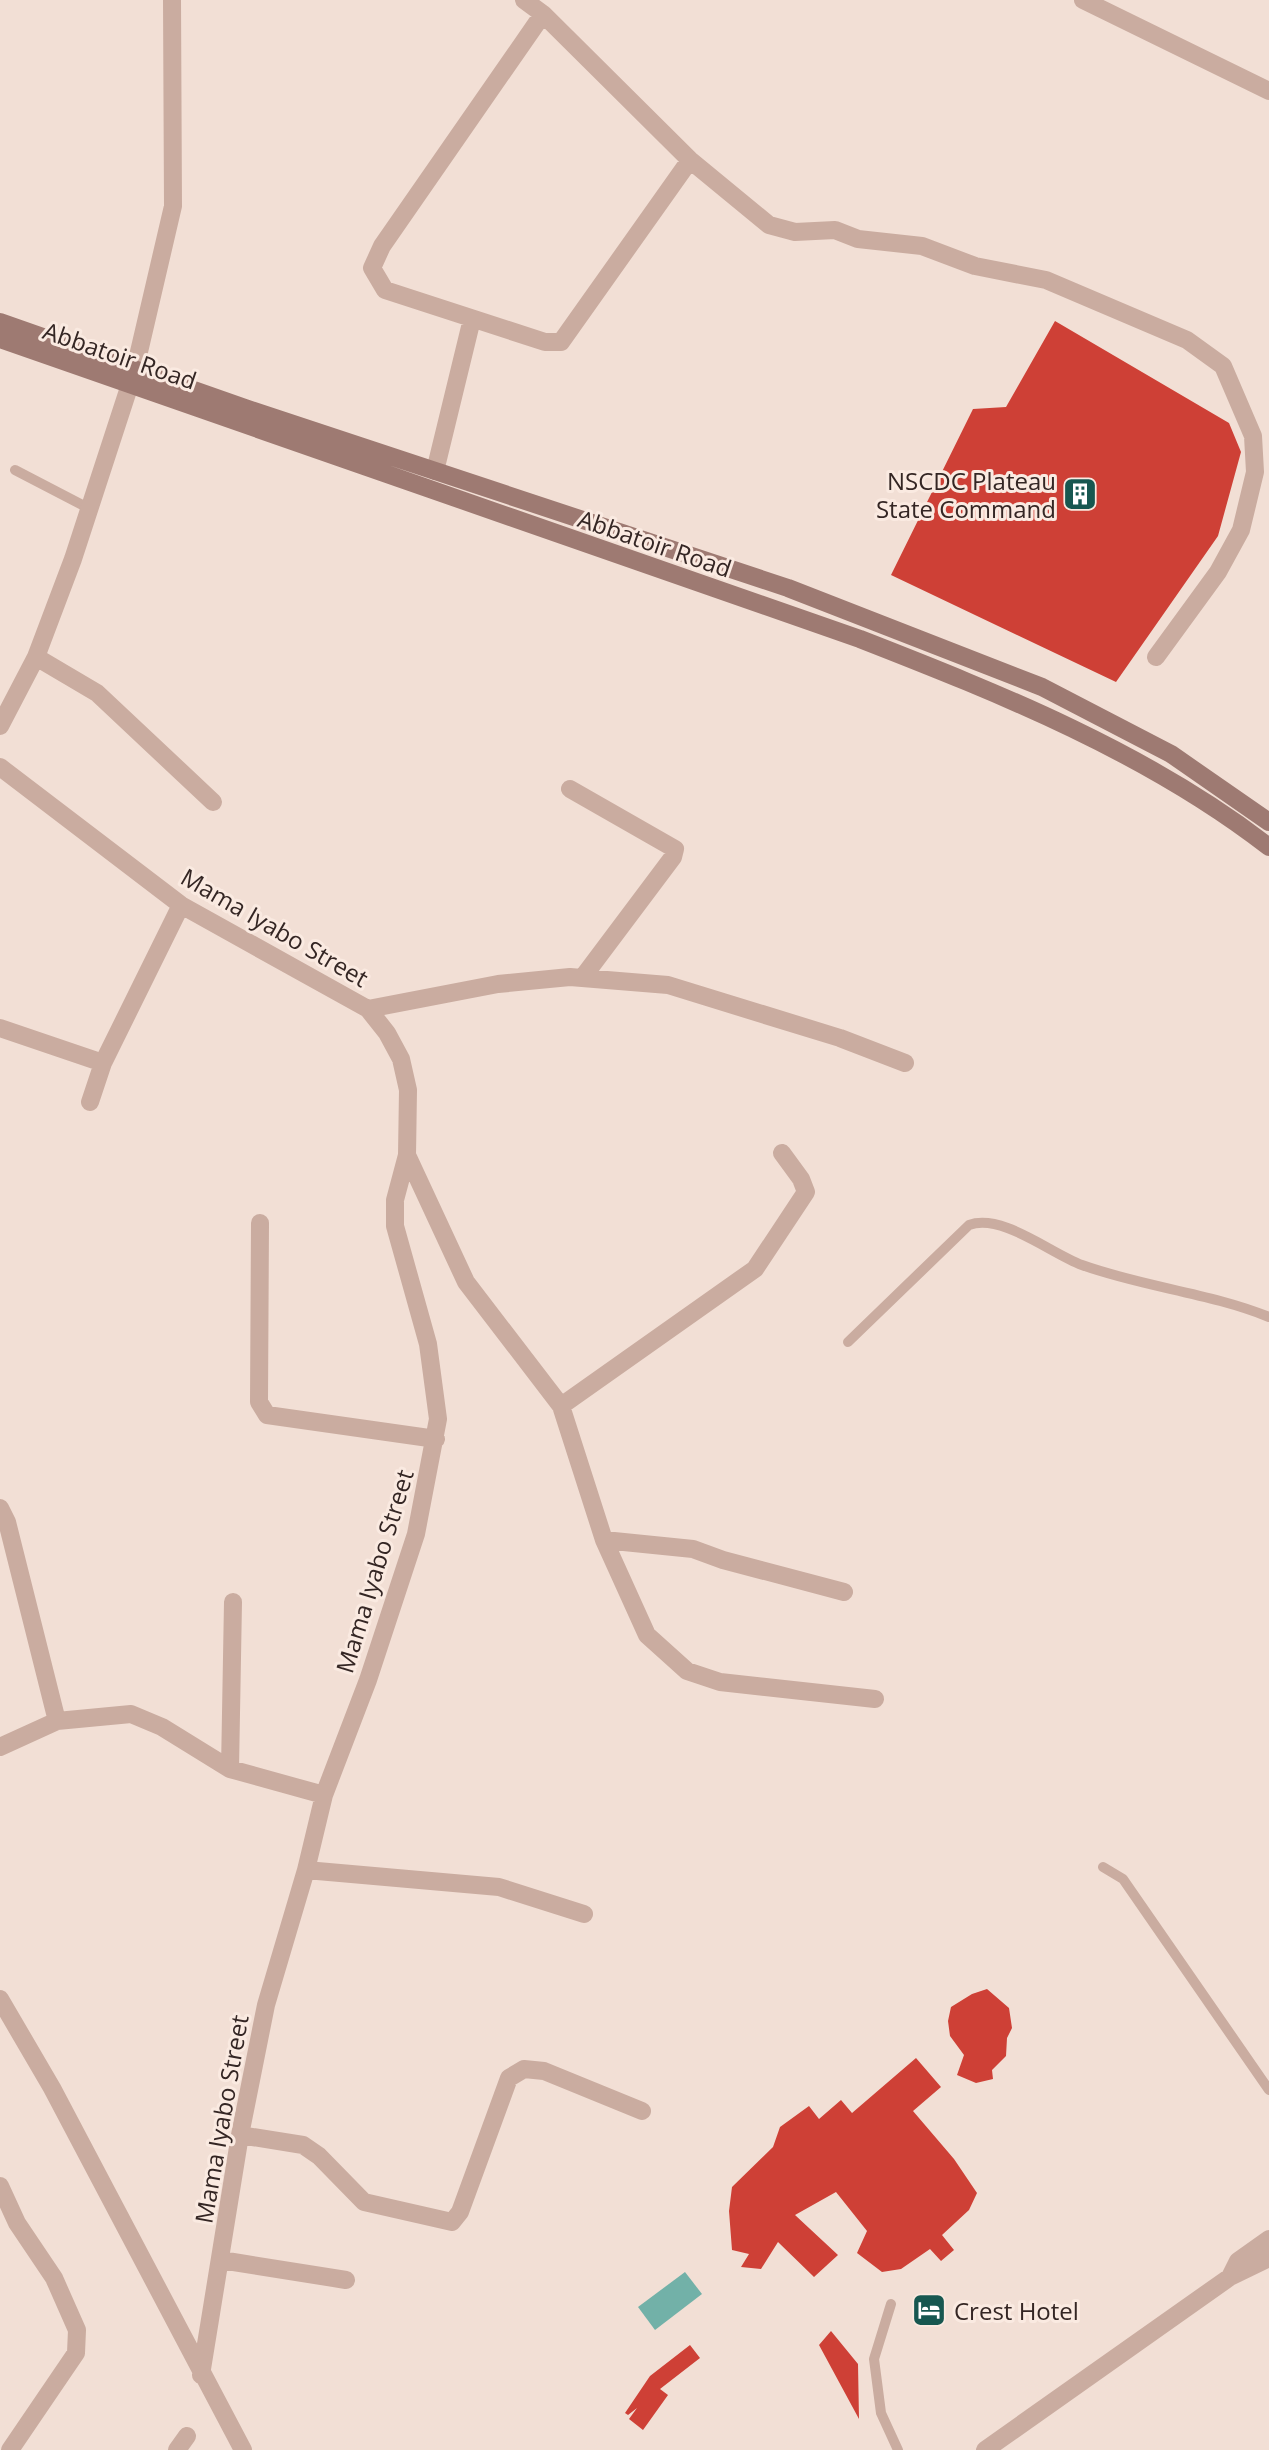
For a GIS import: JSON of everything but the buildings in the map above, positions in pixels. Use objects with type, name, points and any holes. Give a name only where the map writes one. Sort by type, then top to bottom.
[{"type":"street","points":[[0,726],[36,657],[90,509],[133,376],[173,206],[172,0]]},
{"type":"street","points":[[523,0],[543,14],[690,160],[769,225],[795,232],[835,230],[858,239],[922,246],[975,266],[1046,280],[1186,340],[1223,366],[1261,435],[1255,472],[1241,530],[1218,572],[1156,657]]},
{"type":"street","points":[[1083,0],[1269,91]]},
{"type":"street","points":[[543,14],[382,246],[372,268],[385,290],[545,342],[561,342],[690,160]]},
{"type":"street","points":[[435,471],[472,319]]},
{"type":"street","name":"Abbatoir Road","points":[[0,322],[133,376],[948,673],[1052,719],[1181,788],[1269,847]]},
{"type":"street","name":"Abbatoir Road","points":[[0,339],[133,376],[435,471],[788,588],[1042,687],[1171,754],[1269,821]]},
{"type":"street","points":[[36,657],[97,693],[212,802]]},
{"type":"street","name":"Mama Iyabo Street","points":[[0,767],[181,905],[368,1009],[387,1033],[401,1059],[408,1090],[407,1155],[395,1200],[395,1226],[428,1344],[438,1419],[436,1439],[416,1534],[368,1680],[324,1795],[306,1870],[265,2005],[240,2135],[201,2375]]},
{"type":"street","points":[[570,789],[675,849],[673,857],[583,977]]},
{"type":"street","points":[[90,1102],[103,1063],[181,905]]},
{"type":"street","points":[[368,1009],[498,984],[583,977],[668,985],[840,1038],[905,1063]]},
{"type":"street","points":[[0,1028],[103,1063]]},
{"type":"street","points":[[561,1406],[755,1269],[806,1192],[782,1153]]},
{"type":"street","points":[[407,1155],[466,1282],[561,1406],[604,1540],[647,1635],[687,1671],[720,1682],[875,1699]]},
{"type":"street","points":[[260,1223],[259,1402],[267,1415],[436,1439]]},
{"type":"street","points":[[0,1508],[7,1522],[57,1721]]},
{"type":"street","points":[[604,1540],[693,1549],[723,1560],[844,1592]]},
{"type":"street","points":[[230,1769],[233,1602]]},
{"type":"street","points":[[0,1747],[57,1721],[131,1714],[162,1727],[230,1769],[324,1795]]},
{"type":"street","points":[[306,1870],[499,1887],[584,1914]]},
{"type":"street","points":[[0,1999],[52,2088],[201,2375],[243,2450]]},
{"type":"street","points":[[240,2135],[303,2145],[319,2156],[364,2202],[452,2222],[460,2212],[509,2078],[517,2073],[524,2069],[544,2070],[642,2111]]},
{"type":"street","points":[[0,2186],[8,2226],[54,2278],[77,2330],[76,2353],[10,2450]]},
{"type":"street","points":[[1230,2277],[1238,2261],[1269,2239]]},
{"type":"street","points":[[985,2450],[1230,2277],[1269,2258]]},
{"type":"street","points":[[221,2260],[346,2280]]},
{"type":"lane","points":[[15,470],[90,509]]},
{"type":"lane","points":[[848,1342],[969,1225],[982,1220],[1002,1226],[1082,1265],[1269,1317]]},
{"type":"lane","points":[[1103,1867],[1123,1879],[1269,2090]]},
{"type":"lane","points":[[891,2304],[874,2360],[881,2413],[898,2450]]},
{"type":"water","points":[[685,2272],[702,2294],[655,2330],[638,2307]]},
{"type":"place","name":"NSCDC Plateau State Command","points":[[1080,494]]},
{"type":"place","name":"Crest Hotel","points":[[929,2310]]}]
